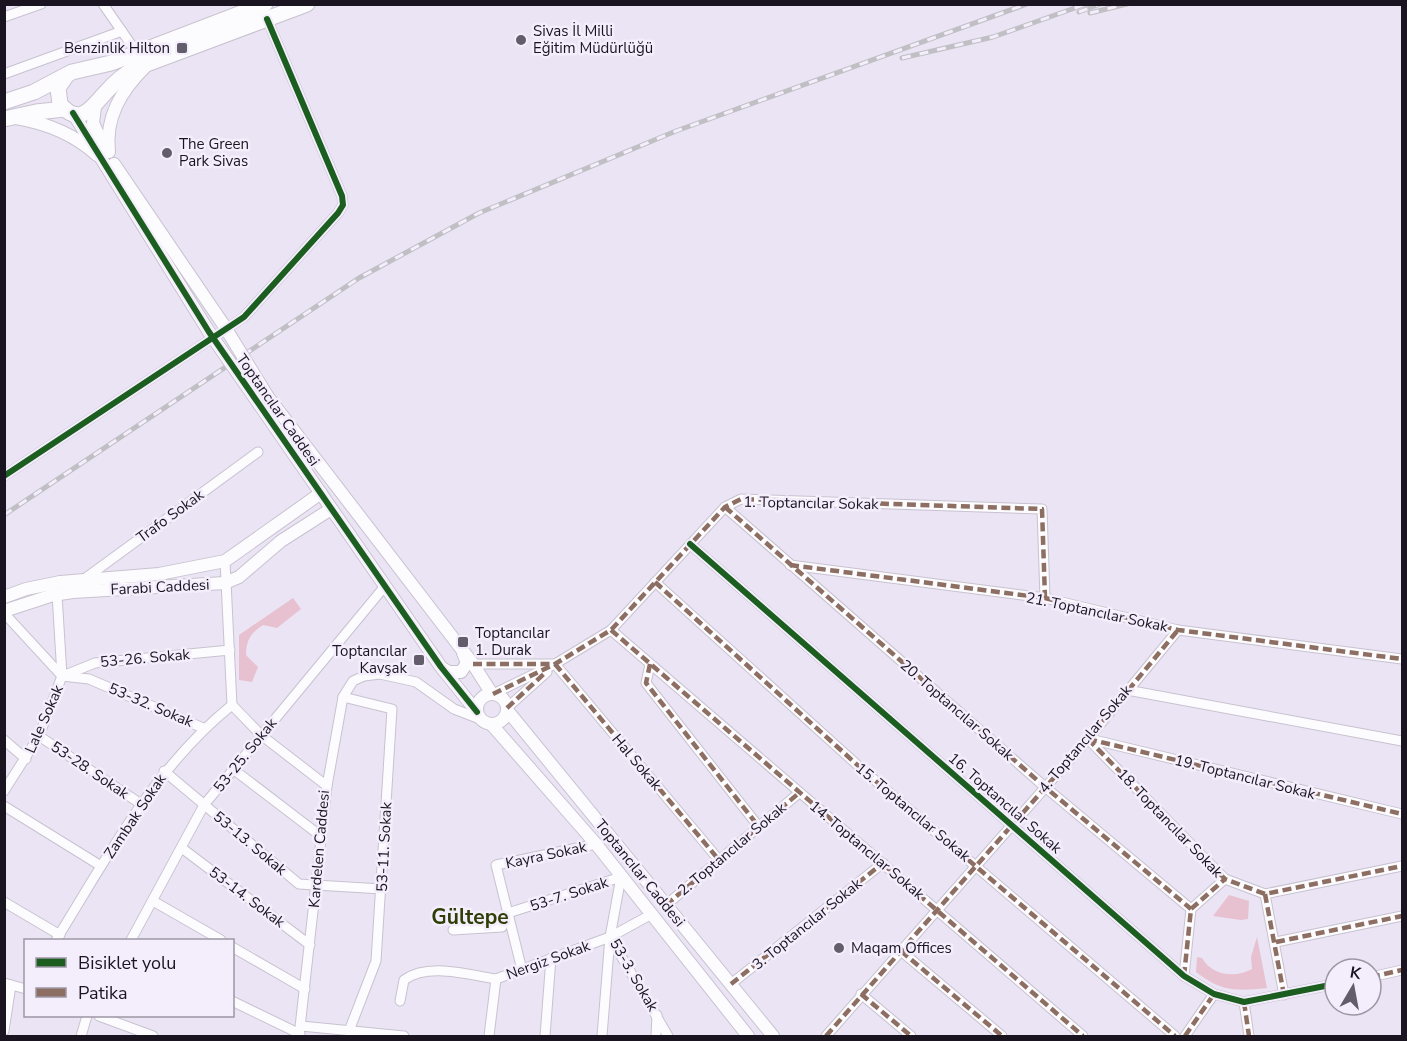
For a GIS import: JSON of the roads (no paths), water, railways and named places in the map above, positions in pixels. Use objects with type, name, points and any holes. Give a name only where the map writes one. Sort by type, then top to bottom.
[{"type":"main road","points":[[4,102],[34,92],[72,73],[143,58],[266,12],[307,4]]},
{"type":"main road","points":[[8,118],[69,111],[83,114],[143,58]]},
{"type":"main road","points":[[69,111],[57,93],[60,83],[72,73],[87,73],[96,80],[100,89],[97,103]]},
{"type":"street","points":[[4,17],[41,4]]},
{"type":"street","points":[[8,118],[43,123],[61,131],[108,160],[110,126],[117,100],[143,58],[103,4]]},
{"type":"street","points":[[4,476],[244,317],[338,213],[343,204],[342,196],[266,12]]},
{"type":"street","points":[[4,74],[122,31]]},
{"type":"street","name":"Toptancılar Caddesi","points":[[97,103],[93,123],[108,160],[209,332],[473,664],[493,694]]},
{"type":"street","name":"Toptancılar Caddesi","points":[[69,111],[108,160],[223,324],[263,400],[331,509],[441,668],[483,719],[596,844],[748,1036]]},
{"type":"street","name":"Trafo Sokak","points":[[83,580],[258,453]]},
{"type":"street","name":"Farabi Caddesi","points":[[4,597],[26,589],[83,580],[159,574],[225,561],[321,493]]},
{"type":"street","name":"1. Toptancılar Sokak","points":[[493,694],[555,664],[611,630],[724,507],[741,500],[1042,508],[1045,598]]},
{"type":"street","name":"20. Toptancılar Sokak","points":[[724,507],[1045,788],[1191,909]]},
{"type":"street","name":"Farabi Caddesi","points":[[4,612],[57,594],[228,582],[239,577],[281,541],[331,509]]},
{"type":"street","name":"16. Toptancılar Sokak","points":[[690,544],[1184,976],[1214,994],[1244,1002],[1323,987]]},
{"type":"street","points":[[225,561],[228,582],[232,705]]},
{"type":"street","name":"21. Toptancılar Sokak","points":[[790,566],[1045,598],[1178,630],[1402,659]]},
{"type":"street","name":"15. Toptancılar Sokak","points":[[655,582],[864,771],[1175,1036]]},
{"type":"street","name":"53-25. Sokak","points":[[132,939],[183,849],[204,805],[385,586]]},
{"type":"street","points":[[57,594],[63,676]]},
{"type":"street","points":[[4,612],[63,676]]},
{"type":"street","name":"14. Toptancılar Sokak","points":[[611,630],[1083,1036]]},
{"type":"street","name":"4. Toptancılar Sokak","points":[[826,1036],[1088,739],[1178,630]]},
{"type":"street","name":"53-26. Sokak","points":[[63,676],[95,663],[230,650]]},
{"type":"street","points":[[441,668],[449,672],[461,672],[467,663],[463,653]]},
{"type":"street","points":[[473,664],[555,664]]},
{"type":"street","name":"1. Toptancılar Sokak","points":[[507,709],[555,664]]},
{"type":"street","name":"Hal Sokak","points":[[555,664],[719,860]]},
{"type":"street","points":[[650,664],[646,683],[759,827]]},
{"type":"street","points":[[327,786],[343,697],[353,681],[364,675],[380,674],[402,677],[416,682],[454,709],[483,719],[502,720],[507,709],[502,698],[493,694],[480,699],[483,719]]},
{"type":"street","name":"53-32. Sokak","points":[[63,676],[89,679],[203,728]]},
{"type":"street","name":"Lale Sokak","points":[[4,791],[39,736],[63,676]]},
{"type":"street","points":[[1127,690],[1402,741]]},
{"type":"street","name":"53-11. Sokak","points":[[343,697],[392,709],[376,961],[349,1031]]},
{"type":"street","name":"Kardelen Caddesi","points":[[232,705],[261,735],[327,786],[300,1032]]},
{"type":"street","name":"Zambak Sokak","points":[[58,938],[101,866],[164,771],[203,728],[232,705]]},
{"type":"street","name":"Toptancılar Caddesi","points":[[507,709],[772,1036]]},
{"type":"street","name":"53-28. Sokak","points":[[39,736],[141,804]]},
{"type":"street","name":"19. Toptancılar Sokak","points":[[1088,739],[1402,814]]},
{"type":"street","name":"18. Toptancılar Sokak","points":[[1088,739],[1226,879],[1265,894]]},
{"type":"street","points":[[4,740],[26,759]]},
{"type":"street","points":[[232,769],[322,837]]},
{"type":"street","name":"53-13. Sokak","points":[[164,771],[299,884],[382,889]]},
{"type":"street","name":"2. Toptancılar Sokak","points":[[666,905],[799,793]]},
{"type":"street","points":[[4,806],[101,866]]},
{"type":"street","name":"Kayra Sokak","points":[[522,970],[496,865],[596,844]]},
{"type":"street","name":"53-14. Sokak","points":[[183,849],[310,945]]},
{"type":"street","name":"3. Toptancılar Sokak","points":[[731,984],[883,863]]},
{"type":"street","points":[[1284,995],[1276,942],[1265,894],[1402,866]]},
{"type":"street","name":"53-7. Sokak","points":[[453,930],[502,927],[508,914],[621,877]]},
{"type":"street","name":"53-3. Sokak","points":[[621,877],[610,937],[668,1036]]},
{"type":"street","points":[[1184,976],[1191,909],[1226,879]]},
{"type":"street","points":[[153,901],[219,939]]},
{"type":"street","points":[[4,902],[58,938]]},
{"type":"street","name":"Nergiz Sokak","points":[[489,1036],[496,979],[610,937],[652,914]]},
{"type":"street","points":[[1276,942],[1402,916]]},
{"type":"street","points":[[602,1036],[610,937]]},
{"type":"street","points":[[234,948],[305,989]]},
{"type":"street","points":[[901,951],[1002,1036]]},
{"type":"street","points":[[545,1036],[551,958]]},
{"type":"street","points":[[1383,974],[1402,970]]},
{"type":"street","points":[[400,1001],[404,980],[418,974],[453,973],[496,979]]},
{"type":"street","points":[[4,1031],[8,984],[24,988]]},
{"type":"street","points":[[861,994],[911,1036]]},
{"type":"street","points":[[1185,1036],[1214,994]]},
{"type":"street","points":[[234,1002],[300,1032],[349,1031],[404,1036]]},
{"type":"street","points":[[1244,1002],[1249,1036]]},
{"type":"street","points":[[656,1036],[657,1016]]},
{"type":"street","points":[[81,1036],[87,1017]]},
{"type":"street","points":[[101,1017],[142,1034],[153,1036]]},
{"type":"railway","points":[[4,515],[359,278],[479,213],[676,131],[1027,4]]},
{"type":"railway","points":[[902,58],[993,37],[1086,4]]},
{"type":"railway","points":[[1079,12],[1100,4]]},
{"type":"railway","points":[[1090,13],[1127,4]]},
{"type":"place","name":"Sivas İl Milli Eğitim Müdürlüğü","points":[[521,40]]},
{"type":"place","name":"Benzinlik Hilton","points":[[182,48]]},
{"type":"place","name":"The Green Park Sivas","points":[[167,153]]},
{"type":"place","name":"Toptancılar 1. Durak","points":[[463,642]]},
{"type":"place","name":"Toptancılar Kavşak","points":[[419,660]]},
{"type":"place","name":"Maqam Offices","points":[[839,948]]},
{"type":"district","name":"Gültepe","points":[[470,917]]}]
